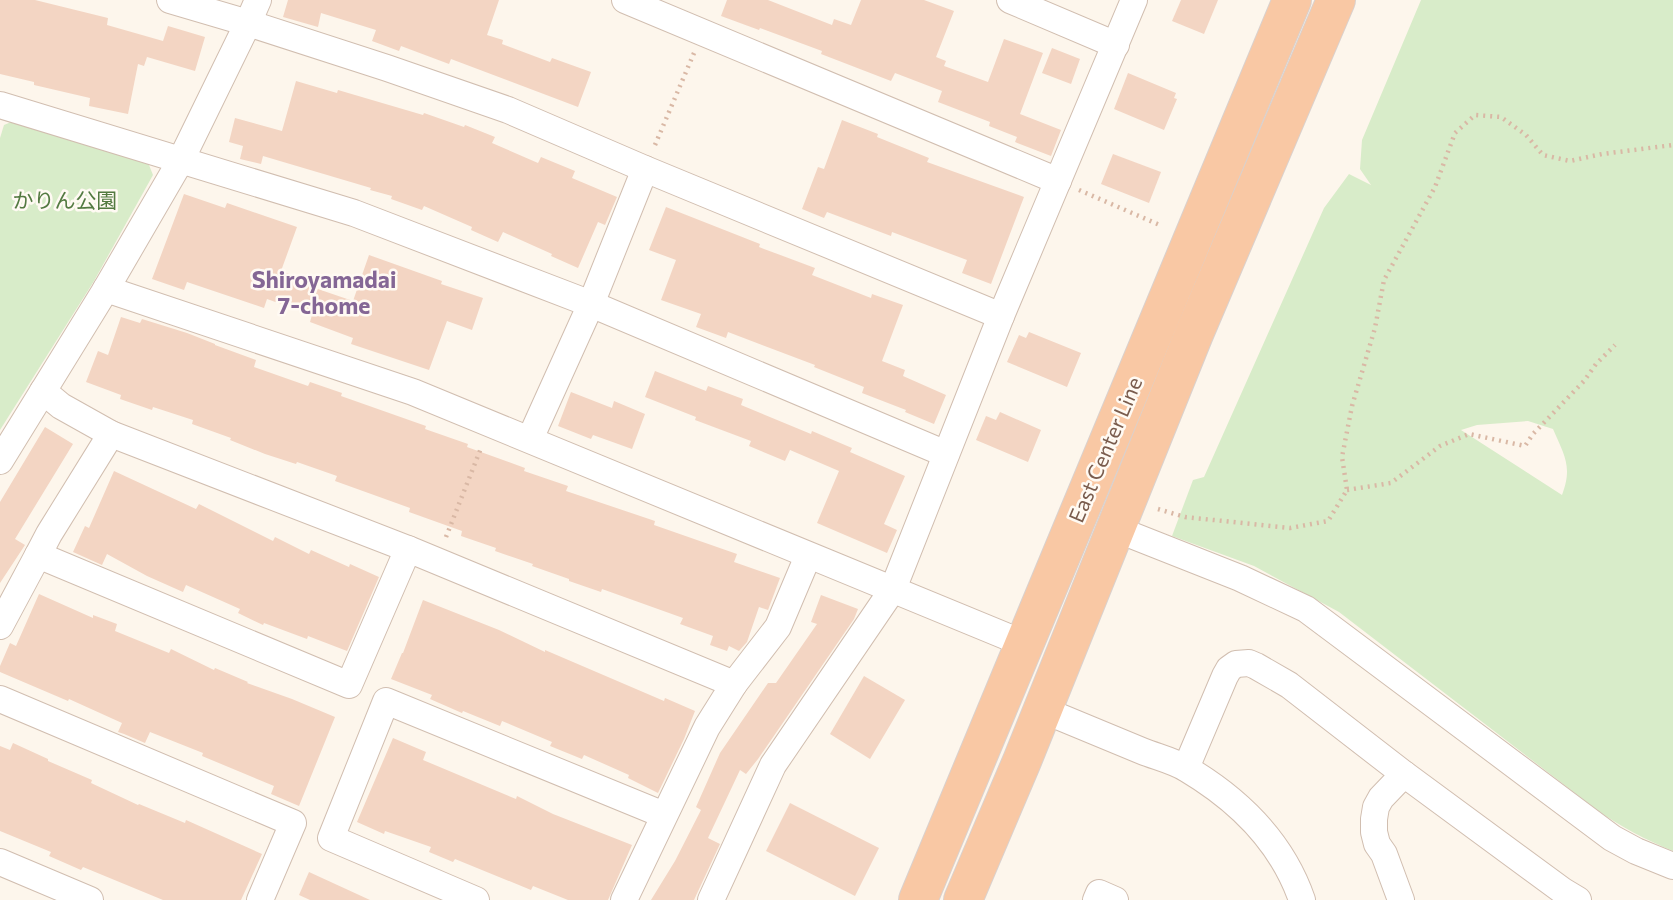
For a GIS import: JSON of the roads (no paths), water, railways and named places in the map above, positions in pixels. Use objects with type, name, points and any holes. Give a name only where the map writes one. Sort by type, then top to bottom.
[{"type":"highway","name":"East Center Line","points":[[918,900],[1292,0]]},
{"type":"highway","name":"East Center Line","points":[[963,900],[1043,710],[1194,334],[1336,0]]},
{"type":"street","points":[[170,0],[253,12],[508,110],[1001,316]]},
{"type":"street","points":[[625,0],[653,5],[703,32],[1058,181]]},
{"type":"street","points":[[1010,0],[1116,45]]},
{"type":"street","points":[[711,900],[773,765],[893,589],[1001,316],[1134,0]]},
{"type":"street","points":[[0,461],[106,289],[181,160],[253,12]]},
{"type":"street","points":[[0,104],[354,213],[591,304],[946,454]]},
{"type":"street","points":[[530,439],[591,304],[645,169]]},
{"type":"street","points":[[106,289],[413,393],[1025,644]]},
{"type":"street","points":[[43,391],[61,406],[111,435],[408,549],[733,684]]},
{"type":"street","points":[[0,626],[49,534],[111,435]]},
{"type":"street","points":[[1116,529],[1240,578],[1306,609],[1612,838],[1673,866]]},
{"type":"street","points":[[38,555],[349,685],[408,549]]},
{"type":"street","points":[[624,900],[707,727],[733,684],[778,627],[808,556]]},
{"type":"street","points":[[1185,768],[1229,669],[1236,664],[1250,663],[1289,685],[1404,774],[1578,900]]},
{"type":"street","points":[[0,699],[293,823],[260,900]]},
{"type":"street","points":[[476,900],[331,838],[386,701],[664,815]]},
{"type":"street","points":[[1043,710],[1185,768],[1231,801],[1250,816],[1279,852],[1302,900]]},
{"type":"street","points":[[1401,900],[1384,854],[1377,844],[1374,819],[1381,798],[1404,774]]},
{"type":"street","points":[[0,862],[90,900]]},
{"type":"street","points":[[1096,900],[1099,893],[1115,900]]},
{"type":"district","name":"Shiroyamadai 7-chome","points":[[324,293]]},
{"type":"park label","name":"かりん公園","points":[[65,201]]}]
